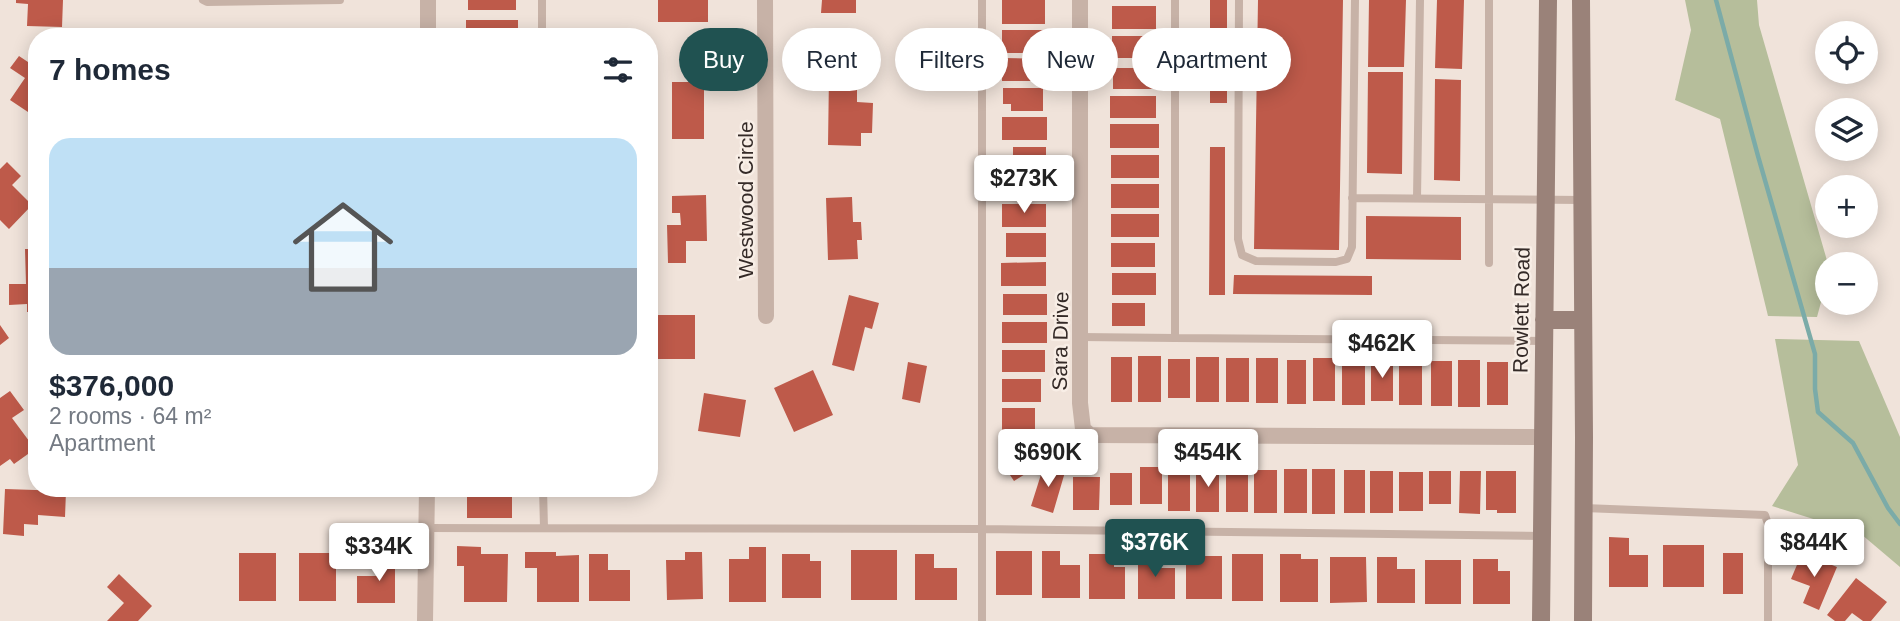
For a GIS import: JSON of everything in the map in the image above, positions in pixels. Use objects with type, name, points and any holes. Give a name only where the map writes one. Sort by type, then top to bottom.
[{"type":"main road","name":"Rowlett Road","points":[[1541,621],[1548,0]]},
{"type":"main road","points":[[1581,0],[1583,621]]},
{"type":"main road","points":[[1544,320],[1583,320]]},
{"type":"street","points":[[428,0],[428,28]]},
{"type":"street","name":"Westwood Circle","points":[[765,0],[766,316]]},
{"type":"street","name":"Sara Drive","points":[[1080,0],[1083,429],[1090,435],[1543,437]]},
{"type":"street","points":[[425,621],[427,497]]},
{"type":"lane","points":[[203,0],[340,0]]},
{"type":"lane","points":[[542,0],[542,28]]},
{"type":"lane","points":[[982,0],[982,621]]},
{"type":"lane","points":[[1175,0],[1175,338]]},
{"type":"lane","points":[[1239,0],[1238,239],[1242,255],[1255,261],[1336,262],[1347,259],[1352,247],[1355,0]]},
{"type":"lane","points":[[1417,198],[1420,0]]},
{"type":"lane","points":[[1489,0],[1489,263]]},
{"type":"lane","points":[[1352,198],[1583,200]]},
{"type":"lane","points":[[1081,337],[1544,341]]},
{"type":"lane","points":[[543,497],[544,528]]},
{"type":"lane","points":[[1584,508],[1766,515],[1768,621]]},
{"type":"lane","points":[[426,528],[982,529],[1543,536]]},
{"type":"green space","points":[[1685,0],[1757,0],[1759,25],[1815,219],[1815,238],[1820,238],[1825,252],[1815,252],[1817,317],[1768,316],[1720,119],[1675,100],[1691,30]]},
{"type":"green space","points":[[1775,339],[1859,341],[1900,437],[1900,567],[1861,534],[1772,506],[1798,465]]},
{"type":"building","points":[[16,0],[63,0],[62,27],[27,26],[28,4],[16,3]]},
{"type":"building","points":[[468,0],[516,0],[516,10],[468,10]]},
{"type":"building","points":[[658,0],[708,0],[708,22],[658,22]]},
{"type":"building","points":[[822,0],[856,0],[856,13],[821,13]]},
{"type":"building","points":[[1002,0],[1045,0],[1045,24],[1002,24]]},
{"type":"building","points":[[1210,0],[1227,0],[1227,28],[1210,28]]},
{"type":"building","points":[[1258,0],[1343,0],[1339,250],[1254,249],[1257,91],[1291,91],[1291,28],[1258,28]]},
{"type":"building","points":[[1369,0],[1406,0],[1404,67],[1368,67]]},
{"type":"building","points":[[1437,0],[1464,0],[1462,69],[1435,68]]},
{"type":"building","points":[[1112,6],[1156,6],[1156,28],[1112,28]]},
{"type":"building","points":[[466,20],[518,20],[518,28],[466,28]]},
{"type":"building","points":[[1008,30],[1022,30],[1022,53],[1008,53]]},
{"type":"building","points":[[1118,36],[1132,36],[1132,58],[1118,58]]},
{"type":"building","points":[[19,56],[28,62],[28,112],[10,100],[25,78],[10,68]]},
{"type":"building","points":[[1008,58],[1022,58],[1022,81],[1008,81]]},
{"type":"building","points":[[1118,68],[1132,68],[1132,89],[1118,89]]},
{"type":"building","points":[[1368,72],[1403,72],[1402,174],[1367,173]]},
{"type":"building","points":[[1435,79],[1461,80],[1460,181],[1434,180]]},
{"type":"building","points":[[672,82],[679,82],[679,91],[704,91],[704,139],[672,139]]},
{"type":"building","points":[[1008,88],[1043,91],[1043,111],[1011,111],[1011,104],[1003,104],[1003,91],[1008,91]]},
{"type":"building","points":[[829,91],[857,91],[857,102],[873,103],[872,133],[861,133],[861,146],[828,145]]},
{"type":"building","points":[[1210,91],[1227,91],[1227,103],[1210,103]]},
{"type":"building","points":[[1110,96],[1156,96],[1156,118],[1110,118]]},
{"type":"building","points":[[1002,117],[1047,117],[1047,140],[1002,140]]},
{"type":"building","points":[[1110,124],[1159,124],[1159,148],[1110,148]]},
{"type":"building","points":[[1013,147],[1046,147],[1046,169],[1013,169]]},
{"type":"building","points":[[1210,147],[1225,147],[1225,295],[1209,295]]},
{"type":"building","points":[[1111,155],[1159,155],[1159,178],[1111,178]]},
{"type":"building","points":[[7,162],[21,176],[12,185],[28,201],[28,209],[9,229],[0,220],[0,169]]},
{"type":"building","points":[[1002,175],[1045,175],[1045,198],[1002,198]]},
{"type":"building","points":[[1111,184],[1159,184],[1159,208],[1111,208]]},
{"type":"building","points":[[706,195],[707,241],[686,241],[686,263],[668,263],[667,225],[681,225],[680,213],[672,213],[672,196]]},
{"type":"building","points":[[852,197],[853,222],[861,222],[862,240],[857,240],[858,259],[828,260],[826,198]]},
{"type":"building","points":[[1002,204],[1046,204],[1046,227],[1002,227]]},
{"type":"building","points":[[1111,214],[1159,214],[1159,237],[1111,237]]},
{"type":"building","points":[[1366,216],[1461,217],[1461,260],[1366,259]]},
{"type":"building","points":[[1006,233],[1046,233],[1046,257],[1006,257]]},
{"type":"building","points":[[1111,243],[1155,243],[1155,267],[1111,267]]},
{"type":"building","points":[[25,249],[28,249],[28,312],[27,304],[9,305],[9,284],[26,284]]},
{"type":"building","points":[[1046,262],[1046,286],[1001,286],[1001,263]]},
{"type":"building","points":[[1112,273],[1156,273],[1156,295],[1112,295]]},
{"type":"building","points":[[1234,275],[1372,276],[1372,295],[1233,294]]},
{"type":"building","points":[[1003,294],[1047,294],[1047,315],[1003,315]]},
{"type":"building","points":[[849,295],[879,303],[872,329],[865,327],[854,371],[832,365]]},
{"type":"building","points":[[1112,303],[1145,303],[1145,326],[1112,326]]},
{"type":"building","points":[[658,315],[695,315],[695,359],[658,359]]},
{"type":"building","points":[[1002,322],[1047,322],[1047,343],[1002,343]]},
{"type":"building","points":[[0,325],[9,338],[0,345]]},
{"type":"building","points":[[1002,350],[1045,350],[1045,372],[1002,372]]},
{"type":"building","points":[[1138,356],[1161,356],[1161,402],[1138,402]]},
{"type":"building","points":[[1111,357],[1132,357],[1132,402],[1111,402]]},
{"type":"building","points":[[1196,357],[1219,357],[1219,402],[1196,402]]},
{"type":"building","points":[[1226,358],[1249,358],[1249,402],[1226,402]]},
{"type":"building","points":[[1256,358],[1278,358],[1278,403],[1256,403]]},
{"type":"building","points":[[1313,358],[1335,358],[1335,401],[1313,401]]},
{"type":"building","points":[[1168,359],[1190,359],[1190,398],[1168,398]]},
{"type":"building","points":[[1342,359],[1365,359],[1365,405],[1342,405]]},
{"type":"building","points":[[1371,359],[1393,359],[1393,401],[1371,401]]},
{"type":"building","points":[[1287,360],[1306,360],[1306,404],[1287,404]]},
{"type":"building","points":[[1458,360],[1480,360],[1480,407],[1458,407]]},
{"type":"building","points":[[1399,361],[1422,361],[1422,405],[1399,405]]},
{"type":"building","points":[[1431,361],[1452,361],[1452,406],[1431,406]]},
{"type":"building","points":[[908,362],[927,366],[920,403],[902,399]]},
{"type":"building","points":[[1487,362],[1508,362],[1508,405],[1487,405]]},
{"type":"building","points":[[813,370],[833,415],[794,432],[774,388]]},
{"type":"building","points":[[1002,379],[1041,379],[1041,402],[1002,402]]},
{"type":"building","points":[[10,391],[24,410],[12,418],[28,440],[28,454],[14,464],[10,459],[0,466],[0,398]]},
{"type":"building","points":[[704,393],[746,400],[740,437],[698,431]]},
{"type":"building","points":[[1002,408],[1035,408],[1035,435],[1002,435]]},
{"type":"building","points":[[1035,442],[1046,461],[1014,481],[1002,463]]},
{"type":"building","points":[[1044,465],[1065,472],[1053,513],[1031,506]]},
{"type":"building","points":[[1140,467],[1162,467],[1162,504],[1140,504]]},
{"type":"building","points":[[1168,467],[1190,467],[1190,511],[1168,511]]},
{"type":"building","points":[[1196,467],[1219,467],[1219,512],[1196,512]]},
{"type":"building","points":[[1226,468],[1248,468],[1248,512],[1226,512]]},
{"type":"building","points":[[1284,469],[1307,469],[1307,513],[1284,513]]},
{"type":"building","points":[[1312,469],[1335,469],[1335,514],[1312,514]]},
{"type":"building","points":[[1254,470],[1277,470],[1277,513],[1254,513]]},
{"type":"building","points":[[1344,470],[1365,470],[1365,513],[1344,513]]},
{"type":"building","points":[[1370,471],[1393,471],[1393,513],[1370,513]]},
{"type":"building","points":[[1429,471],[1451,471],[1451,504],[1429,504]]},
{"type":"building","points":[[1460,471],[1481,471],[1480,514],[1459,513]]},
{"type":"building","points":[[1486,471],[1516,471],[1516,513],[1486,510]]},
{"type":"building","points":[[1399,472],[1423,472],[1423,511],[1399,511]]},
{"type":"building","points":[[1110,473],[1132,473],[1132,505],[1110,505]]},
{"type":"building","points":[[1073,477],[1100,477],[1099,510],[1073,510]]},
{"type":"building","points":[[5,489],[28,490],[28,497],[66,497],[65,517],[38,515],[38,525],[24,524],[24,536],[3,534]]},
{"type":"building","points":[[467,497],[512,497],[512,518],[467,518]]},
{"type":"building","points":[[1609,537],[1629,538],[1629,555],[1648,555],[1648,587],[1609,587]]},
{"type":"building","points":[[1663,545],[1704,545],[1704,587],[1663,587]]},
{"type":"building","points":[[457,546],[481,547],[481,554],[508,554],[507,602],[464,602],[464,566],[457,566]]},
{"type":"building","points":[[749,547],[766,547],[766,602],[729,602],[729,559],[749,559]]},
{"type":"building","points":[[851,550],[897,550],[897,600],[851,600]]},
{"type":"building","points":[[996,551],[1032,551],[1032,595],[996,595]]},
{"type":"building","points":[[1042,551],[1060,551],[1060,565],[1080,565],[1080,598],[1042,598]]},
{"type":"building","points":[[525,552],[556,552],[556,556],[579,555],[579,602],[537,602],[537,568],[525,568]]},
{"type":"building","points":[[685,552],[702,552],[703,599],[667,600],[666,560],[685,560]]},
{"type":"building","points":[[239,553],[276,553],[276,601],[239,601]]},
{"type":"building","points":[[299,553],[336,553],[336,601],[299,601]]},
{"type":"building","points":[[1138,553],[1156,553],[1156,568],[1175,568],[1175,599],[1138,599]]},
{"type":"building","points":[[1723,553],[1743,553],[1743,594],[1723,594]]},
{"type":"building","points":[[1802,553],[1837,567],[1819,610],[1803,603],[1810,586],[1791,579]]},
{"type":"building","points":[[589,554],[608,554],[608,570],[630,570],[630,601],[589,601]]},
{"type":"building","points":[[782,554],[810,554],[810,561],[821,561],[821,598],[782,598]]},
{"type":"building","points":[[915,554],[934,554],[934,568],[957,568],[957,600],[915,600]]},
{"type":"building","points":[[1089,554],[1114,554],[1114,567],[1125,567],[1125,599],[1089,599]]},
{"type":"building","points":[[1232,554],[1263,554],[1263,601],[1232,601]]},
{"type":"building","points":[[1280,554],[1301,554],[1301,559],[1318,559],[1318,602],[1280,602]]},
{"type":"building","points":[[377,556],[395,556],[395,603],[357,603],[357,576],[377,576]]},
{"type":"building","points":[[1186,556],[1222,556],[1222,599],[1186,599]]},
{"type":"building","points":[[1330,557],[1366,557],[1367,602],[1330,603]]},
{"type":"building","points":[[1377,557],[1397,557],[1397,569],[1415,569],[1415,603],[1377,603]]},
{"type":"building","points":[[1473,559],[1498,559],[1498,571],[1510,571],[1510,604],[1473,604]]},
{"type":"building","points":[[1425,560],[1461,560],[1461,604],[1425,604]]},
{"type":"building","points":[[119,574],[152,606],[138,621],[107,621],[124,603],[107,587]]},
{"type":"building","points":[[1856,578],[1887,602],[1871,621],[1863,621],[1852,613],[1845,621],[1835,621],[1827,615]]},
{"type":"waterway","points":[[1716,0],[1815,354],[1818,412],[1853,443],[1888,508],[1900,524]]}]
